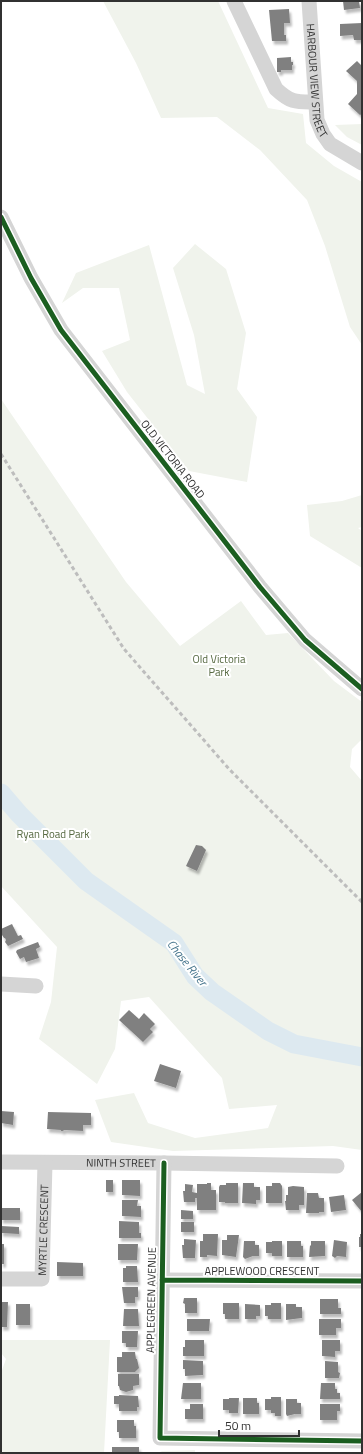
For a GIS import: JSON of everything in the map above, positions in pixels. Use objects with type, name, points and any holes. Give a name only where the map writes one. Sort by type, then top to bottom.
[{"type":"street","points":[[234,1],[276,89],[286,98],[298,102],[315,102]]},
{"type":"street","name":"HARBOUR VIEW STREET","points":[[309,1],[317,120],[323,134],[330,144],[362,163]]},
{"type":"street","name":"OLD VICTORIA ROAD","points":[[1,217],[31,278],[61,330],[260,587],[306,640],[362,688]]},
{"type":"street","points":[[1,984],[36,986]]},
{"type":"street","name":"NINTH STREET","points":[[1,1162],[337,1166]]},
{"type":"street","name":"MYRTLE CRESCENT","points":[[1,1279],[42,1279],[45,1163]]},
{"type":"street","name":"APPLEGREEN AVENUE","points":[[164,1163],[160,1438],[362,1441]]},
{"type":"street","name":"APPLEWOOD CRESCENT","points":[[162,1280],[362,1281]]},
{"type":"green space","points":[[103,1],[218,1],[268,108],[303,114],[306,143],[334,166],[362,182],[362,345],[350,327],[325,246],[307,200],[260,150],[217,117],[161,118],[136,63]]},
{"type":"green space","points":[[362,124],[362,145],[347,137],[335,125]]},
{"type":"green space","points":[[195,244],[226,269],[246,333],[237,389],[257,417],[247,482],[189,471],[127,392],[102,351],[130,340],[119,288],[83,288],[62,303],[76,273],[149,245],[187,385],[205,394],[194,335],[173,268]]},
{"type":"green space","points":[[1,399],[126,582],[180,646],[241,601],[266,635],[288,633],[334,681],[362,702],[362,739],[352,749],[350,767],[362,781],[362,1150],[333,1146],[173,1151],[111,1142],[95,1100],[134,1093],[148,1123],[195,1138],[268,1128],[277,1105],[229,1109],[222,1078],[149,997],[121,1001],[115,1049],[97,1084],[39,1039],[51,1002],[57,947],[1,886]]},
{"type":"green space","points":[[362,495],[362,527],[358,528],[362,531],[362,568],[310,536],[307,505],[342,501]]},
{"type":"green space","points":[[1,1340],[110,1340],[104,1453],[3,1453],[1,1447],[1,1373],[6,1359],[1,1353]]},
{"type":"green space","points":[[195,1450],[195,1453],[158,1453],[162,1451]]},
{"type":"building","points":[[343,1],[359,1],[360,8],[344,10]]},
{"type":"building","points":[[289,9],[290,23],[284,23],[284,35],[286,35],[286,41],[272,41],[269,10]]},
{"type":"building","points":[[362,23],[362,40],[354,40],[353,35],[340,36],[340,24]]},
{"type":"building","points":[[291,57],[291,62],[293,62],[292,70],[281,70],[281,72],[277,72],[277,58]]},
{"type":"building","points":[[357,61],[362,66],[362,114],[360,115],[348,104],[357,94],[357,81],[346,71]]},
{"type":"building","points":[[196,845],[202,846],[206,850],[197,871],[186,866]]},
{"type":"building","points":[[12,924],[18,936],[21,935],[23,939],[8,946],[2,935],[1,929]]},
{"type":"building","points":[[38,942],[40,947],[36,949],[39,958],[26,962],[24,957],[20,959],[16,952],[17,950]]},
{"type":"building","points":[[129,1010],[139,1019],[144,1013],[155,1024],[150,1029],[153,1032],[143,1042],[119,1020]]},
{"type":"building","points":[[160,1064],[181,1071],[176,1088],[154,1081]]},
{"type":"building","points":[[1,1111],[14,1112],[13,1125],[1,1123]]},
{"type":"building","points":[[48,1112],[91,1113],[91,1125],[83,1125],[83,1131],[61,1131],[47,1129]]},
{"type":"building","points":[[106,1180],[113,1180],[113,1192],[106,1192]]},
{"type":"building","points":[[122,1180],[140,1180],[140,1196],[122,1195]]},
{"type":"building","points":[[211,1183],[211,1190],[216,1190],[216,1210],[197,1210],[197,1184]]},
{"type":"building","points":[[226,1183],[238,1183],[238,1203],[219,1202],[219,1187],[220,1185],[226,1185]]},
{"type":"building","points":[[243,1183],[254,1183],[254,1187],[260,1187],[260,1200],[256,1200],[256,1204],[242,1203]]},
{"type":"building","points":[[272,1183],[280,1183],[282,1186],[282,1203],[266,1203],[266,1186],[272,1186]]},
{"type":"building","points":[[185,1184],[193,1185],[192,1192],[197,1193],[195,1202],[184,1202],[183,1191],[185,1191]]},
{"type":"building","points":[[288,1187],[304,1187],[304,1205],[299,1205],[299,1210],[286,1210],[285,1201],[286,1195],[288,1195]]},
{"type":"building","points":[[362,1192],[362,1212],[352,1200]]},
{"type":"building","points":[[307,1193],[318,1193],[319,1198],[324,1198],[324,1212],[306,1213]]},
{"type":"building","points":[[344,1195],[346,1210],[331,1212],[329,1197]]},
{"type":"building","points":[[122,1200],[138,1200],[137,1206],[141,1206],[141,1217],[122,1216]]},
{"type":"building","points":[[1,1208],[20,1208],[20,1220],[1,1220]]},
{"type":"building","points":[[181,1210],[193,1211],[193,1219],[181,1219]]},
{"type":"building","points":[[119,1221],[139,1222],[139,1233],[141,1233],[141,1238],[119,1238]]},
{"type":"building","points":[[181,1222],[194,1222],[194,1232],[181,1232]]},
{"type":"building","points":[[1,1226],[19,1227],[19,1234],[1,1233]]},
{"type":"building","points":[[203,1234],[218,1234],[217,1256],[207,1255],[207,1257],[200,1257],[200,1241],[203,1241]]},
{"type":"building","points":[[360,1234],[362,1234],[362,1247],[359,1247]]},
{"type":"building","points":[[227,1235],[239,1235],[236,1257],[222,1255],[222,1240],[227,1240]]},
{"type":"building","points":[[184,1239],[196,1240],[195,1258],[183,1258],[182,1245],[184,1245]]},
{"type":"building","points":[[334,1240],[347,1242],[346,1257],[337,1256],[335,1258],[332,1256]]},
{"type":"building","points":[[244,1241],[255,1241],[255,1245],[259,1245],[259,1256],[253,1256],[245,1259],[243,1257]]},
{"type":"building","points":[[282,1241],[282,1256],[272,1256],[272,1253],[266,1253],[266,1242]]},
{"type":"building","points":[[287,1241],[301,1241],[301,1246],[303,1246],[303,1257],[287,1257]]},
{"type":"building","points":[[311,1241],[325,1241],[325,1256],[309,1257]]},
{"type":"building","points":[[1,1244],[4,1244],[4,1264],[1,1264]]},
{"type":"building","points":[[118,1244],[138,1244],[137,1260],[118,1260]]},
{"type":"building","points":[[57,1262],[83,1263],[83,1276],[57,1276]]},
{"type":"building","points":[[126,1266],[137,1266],[138,1282],[123,1282],[123,1268],[126,1268]]},
{"type":"building","points":[[122,1287],[138,1287],[138,1297],[135,1297],[135,1303],[124,1303]]},
{"type":"building","points":[[184,1298],[197,1298],[197,1313],[185,1313],[185,1304],[183,1303]]},
{"type":"building","points":[[320,1299],[338,1299],[338,1308],[341,1308],[341,1314],[320,1314]]},
{"type":"building","points":[[1,1302],[8,1302],[7,1327],[1,1327]]},
{"type":"building","points":[[223,1303],[239,1303],[239,1319],[225,1319],[225,1314],[223,1314]]},
{"type":"building","points":[[271,1303],[281,1303],[281,1319],[268,1319],[268,1316],[265,1316],[265,1305],[271,1305]]},
{"type":"building","points":[[16,1304],[30,1304],[30,1325],[16,1325]]},
{"type":"building","points":[[245,1304],[260,1305],[260,1316],[256,1316],[256,1319],[245,1319]]},
{"type":"building","points":[[286,1304],[296,1304],[296,1307],[302,1307],[302,1318],[286,1320]]},
{"type":"building","points":[[124,1309],[138,1309],[139,1326],[123,1326]]},
{"type":"building","points":[[187,1319],[210,1319],[209,1331],[187,1331]]},
{"type":"building","points":[[319,1319],[341,1319],[341,1328],[336,1328],[336,1335],[319,1335]]},
{"type":"building","points":[[122,1331],[138,1331],[137,1347],[126,1347],[126,1343],[122,1343]]},
{"type":"building","points":[[185,1340],[204,1340],[204,1356],[183,1356]]},
{"type":"building","points":[[322,1340],[340,1340],[340,1351],[335,1351],[335,1357],[322,1356]]},
{"type":"building","points":[[122,1352],[135,1352],[139,1368],[135,1372],[117,1372],[117,1357],[122,1357]]},
{"type":"building","points":[[183,1360],[203,1361],[203,1375],[185,1376]]},
{"type":"building","points":[[325,1361],[338,1362],[338,1372],[340,1373],[339,1378],[325,1378]]},
{"type":"building","points":[[118,1374],[139,1374],[139,1385],[133,1386],[133,1390],[126,1392],[120,1390],[118,1386]]},
{"type":"building","points":[[183,1383],[201,1383],[201,1399],[181,1399]]},
{"type":"building","points":[[321,1383],[335,1383],[337,1393],[340,1393],[340,1399],[320,1399]]},
{"type":"building","points":[[114,1396],[138,1396],[139,1407],[137,1407],[137,1411],[119,1411],[119,1404],[114,1404]]},
{"type":"building","points":[[271,1397],[281,1397],[281,1416],[275,1416],[275,1413],[271,1413],[271,1410],[265,1410],[265,1399],[271,1399]]},
{"type":"building","points":[[239,1398],[238,1413],[229,1413],[229,1410],[223,1410],[223,1399]]},
{"type":"building","points":[[243,1398],[257,1398],[257,1403],[259,1403],[259,1414],[243,1414]]},
{"type":"building","points":[[286,1399],[297,1399],[297,1403],[301,1403],[301,1414],[287,1416]]},
{"type":"building","points":[[190,1404],[203,1404],[203,1419],[185,1419],[185,1409],[190,1409]]},
{"type":"building","points":[[320,1404],[340,1404],[340,1411],[337,1411],[337,1420],[320,1420]]},
{"type":"building","points":[[117,1420],[134,1420],[134,1426],[136,1426],[136,1438],[119,1438],[119,1432],[117,1432]]},
{"type":"building","points":[[112,1447],[139,1447],[139,1452],[112,1453]]},
{"type":"waterway","name":"Chase River","points":[[1,793],[19,814],[86,881],[174,943],[195,976],[212,992],[268,1031],[294,1044],[362,1057]]},
{"type":"railway","points":[[1,454],[124,649],[230,770],[362,902]]},
{"type":"cycle path","points":[[1,217],[31,278],[61,330],[260,587],[305,640],[362,689]]},
{"type":"cycle path","points":[[164,1163],[160,1438],[362,1441]]},
{"type":"cycle path","points":[[162,1280],[362,1281]]},
{"type":"park label","name":"Old Victoria Park","points":[[219,665]]},
{"type":"park label","name":"Ryan Road Park","points":[[53,834]]}]
